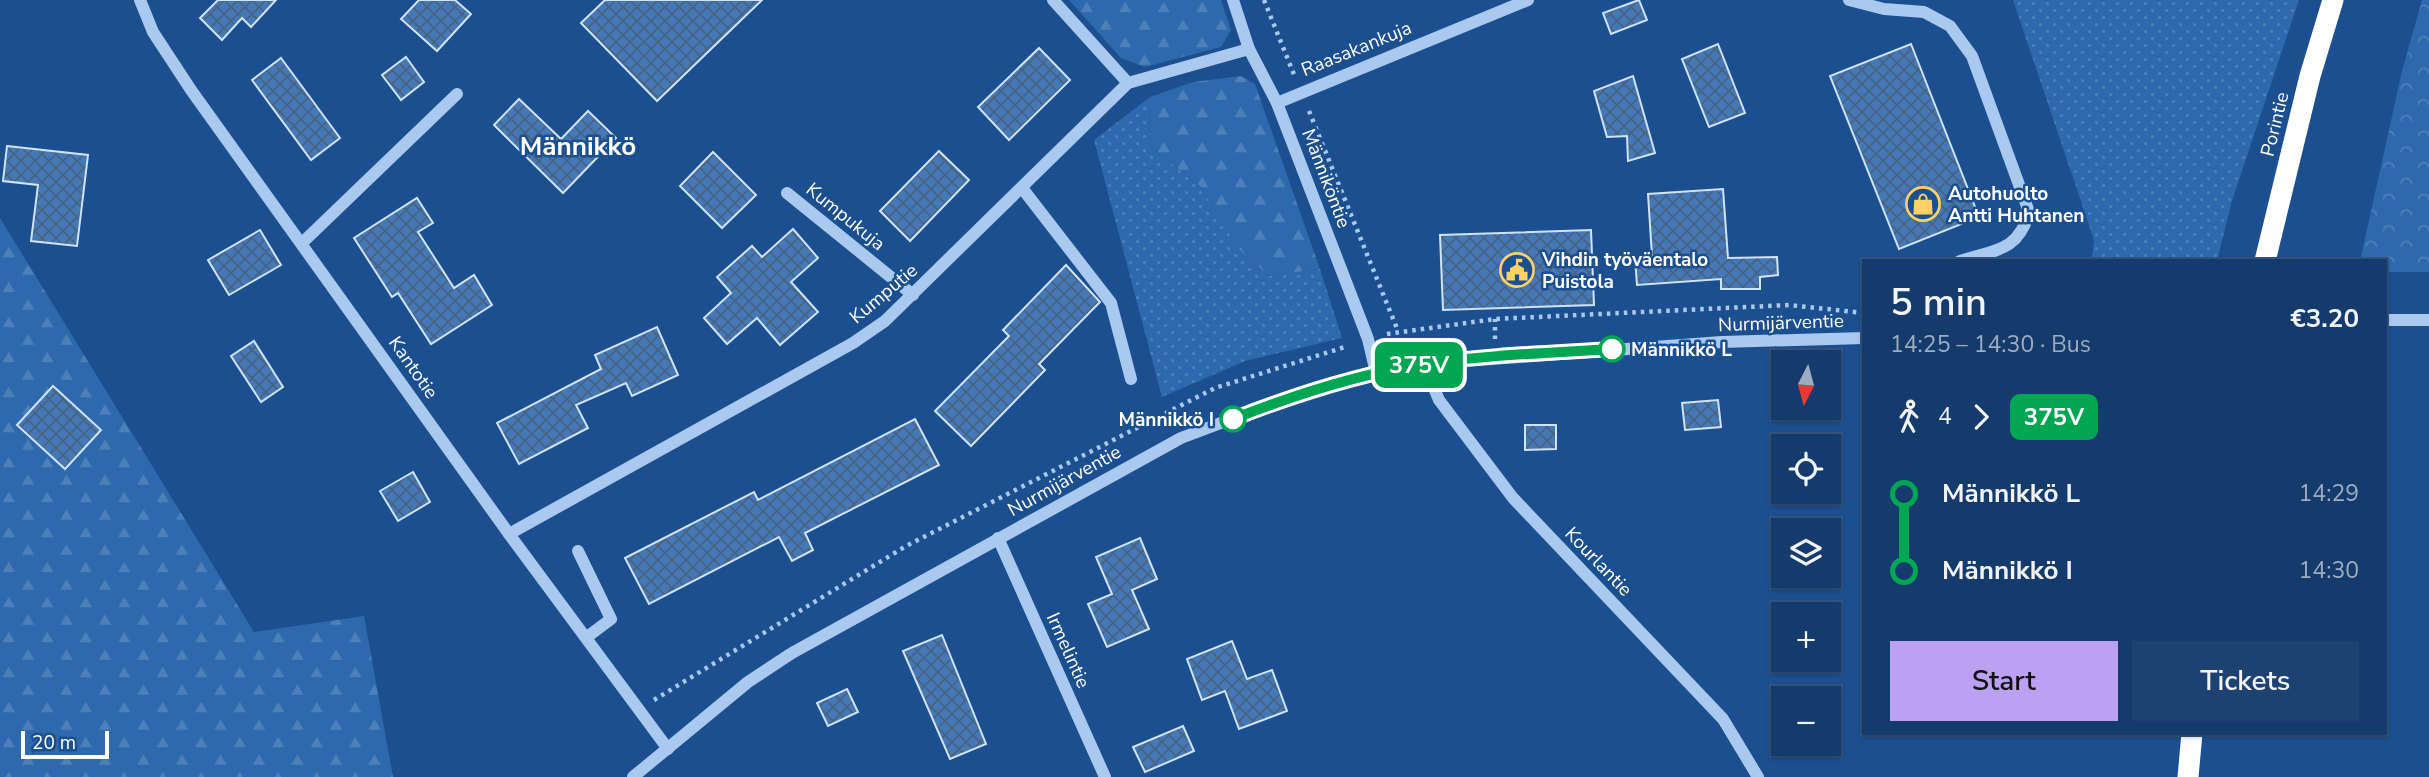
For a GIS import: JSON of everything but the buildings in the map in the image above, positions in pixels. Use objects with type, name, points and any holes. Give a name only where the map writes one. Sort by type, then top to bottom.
[{"type":"highway","name":"Porintie","points":[[2265,259],[2310,76],[2333,0]]},
{"type":"highway","points":[[2188,777],[2192,735]]},
{"type":"street","name":"Kantotie","points":[[140,0],[153,32],[191,90],[509,534],[668,749]]},
{"type":"street","points":[[1053,0],[1128,83]]},
{"type":"street","name":"Männiköntie","points":[[1233,0],[1249,49],[1277,103],[1368,339],[1376,373]]},
{"type":"street","name":"Raasakankuja","points":[[1277,103],[1528,0]]},
{"type":"street","points":[[1849,0],[1884,9],[1924,12],[1951,26],[1972,56],[2029,212],[2024,232],[2011,245],[1966,259]]},
{"type":"street","name":"Kumputie","points":[[509,534],[853,343],[885,321],[1128,83],[1249,49]]},
{"type":"street","points":[[302,243],[457,94]]},
{"type":"street","points":[[1022,188],[1111,303],[1131,379]]},
{"type":"street","name":"Kumpukuja","points":[[787,193],[913,295]]},
{"type":"street","points":[[2387,320],[2429,320]]},
{"type":"street","name":"Nurmijärventie","points":[[634,777],[748,682],[792,653],[1181,438],[1284,399],[1376,373],[1424,364],[1722,342],[1862,338]]},
{"type":"street","name":"Kourlantie","points":[[1424,364],[1439,400],[1513,498],[1723,719],[1758,777]]},
{"type":"street","name":"Irmelintie","points":[[998,538],[1105,777]]},
{"type":"street","points":[[578,551],[611,619],[587,637]]},
{"type":"path","points":[[1264,0],[1398,331]]},
{"type":"green space","points":[[1069,0],[1221,0],[1231,30],[1221,47],[1145,67],[1121,58]]},
{"type":"green space","points":[[2013,0],[2299,0],[2231,204],[2217,259],[2091,259],[2094,240]]},
{"type":"green space","points":[[2422,0],[2429,0],[2429,272],[2387,272],[2387,259],[2360,259],[2402,71]]},
{"type":"green space","points":[[1241,76],[1255,84],[1320,269],[1269,276],[1239,249],[1199,185],[1149,146],[1150,97],[1193,82]]},
{"type":"green space","points":[[1150,97],[1149,146],[1199,185],[1239,248],[1269,276],[1320,269],[1342,338],[1245,361],[1162,397],[1094,140]]},
{"type":"green space","points":[[0,218],[254,632],[364,616],[393,777],[0,777]]},
{"type":"bus line","name":"375V","points":[[1233,419],[1284,399],[1376,373],[1424,364],[1612,349]]},
{"type":"place","name":"Autohuolto Antti Huhtanen","points":[[1923,204]]},
{"type":"place","name":"Vihdin työväentalo Puistola","points":[[1517,270]]},
{"type":"place","name":"Männikkö L","points":[[1612,349]]},
{"type":"place","name":"Männikkö I","points":[[1233,419]]},
{"type":"district","name":"Männikkö","points":[[578,146]]}]
